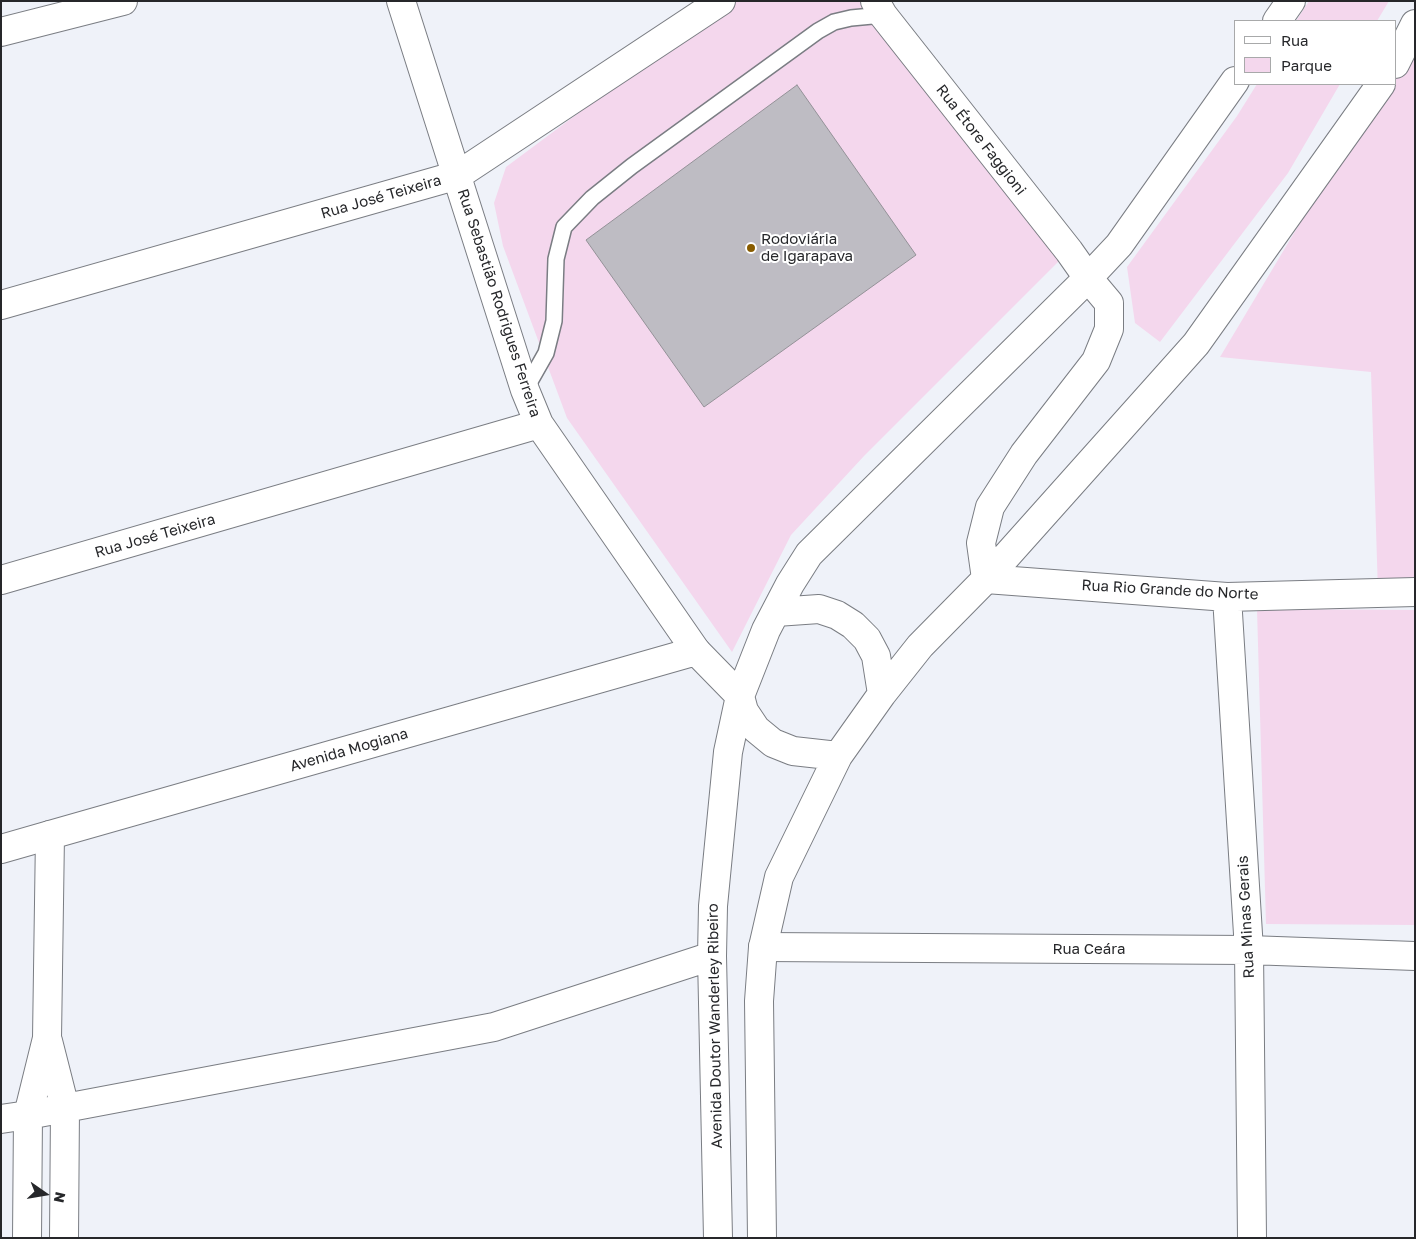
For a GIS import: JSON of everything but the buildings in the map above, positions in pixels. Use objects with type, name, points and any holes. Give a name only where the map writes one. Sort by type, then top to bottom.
[{"type":"main road","points":[[1,32],[123,1]]},
{"type":"main road","name":"Rua Sebastião Rodrigues Ferreira","points":[[401,1],[525,390],[539,424],[696,651],[740,696]]},
{"type":"main road","name":"Rua José Teixeira","points":[[1,305],[458,175],[722,1]]},
{"type":"main road","points":[[1278,20],[1291,1]]},
{"type":"main road","name":"Rua Étore Faggioni","points":[[879,8],[1109,304],[1109,329],[1096,361],[1024,454],[990,506],[981,543],[986,579]]},
{"type":"main road","points":[[1396,62],[1415,24]]},
{"type":"main road","points":[[838,756],[793,750],[773,743],[756,729],[744,711],[740,696],[766,630],[790,584],[809,554],[1119,245],[1234,82]]},
{"type":"main road","points":[[762,1238],[759,1001],[763,947],[779,877],[838,756],[882,694],[920,646],[986,579],[1196,344],[1380,85]]},
{"type":"main road","name":"Rua José Teixeira","points":[[1,580],[539,424]]},
{"type":"main road","name":"Rua Rio Grande do Norte","points":[[986,579],[1227,597],[1415,592]]},
{"type":"main road","name":"Rua Minas Gerais","points":[[1227,597],[1249,950],[1252,1238]]},
{"type":"main road","points":[[776,612],[819,610],[837,615],[853,625],[867,639],[876,656],[882,694]]},
{"type":"main road","name":"Avenida Mogiana","points":[[1,850],[50,834],[696,651]]},
{"type":"main road","name":"Avenida Doutor Wanderley Ribeiro","points":[[718,1238],[712,956],[713,906],[728,752],[740,696]]},
{"type":"main road","points":[[27,1238],[28,1115],[47,1038],[50,834]]},
{"type":"main road","name":"Rua Ceára","points":[[763,947],[1249,950],[1415,956]]},
{"type":"main road","points":[[1,1119],[494,1027],[712,956]]},
{"type":"main road","points":[[47,1038],[65,1108],[64,1238]]},
{"type":"lane","points":[[525,390],[546,353],[554,321],[556,259],[564,226],[592,198],[632,166],[818,31],[834,22],[879,8]]},
{"type":"green space","points":[[729,1],[875,1],[1069,251],[864,456],[791,535],[732,652],[567,418],[503,246],[494,203],[506,167]]},
{"type":"green space","points":[[1309,1],[1389,1],[1378,20],[1297,20]]},
{"type":"green space","points":[[1415,24],[1415,592],[1378,592],[1371,372],[1220,357],[1382,85],[1396,85],[1396,63]]},
{"type":"green space","points":[[1256,85],[1339,85],[1288,173],[1160,342],[1135,323],[1127,267],[1237,116]]},
{"type":"green space","points":[[1257,609],[1415,610],[1415,925],[1266,924]]},
{"type":"place","name":"Rodoviária de Igarapava","points":[[751,248]]}]
